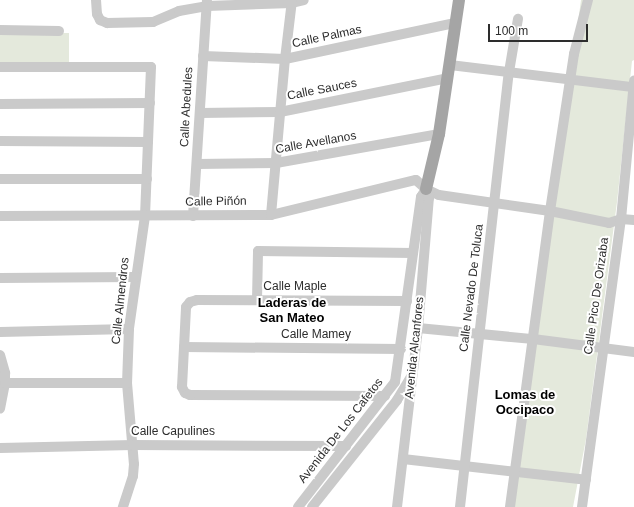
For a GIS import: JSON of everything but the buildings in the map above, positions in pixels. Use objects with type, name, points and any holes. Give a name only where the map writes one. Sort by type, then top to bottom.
[{"type":"main road","name":"Avenida Alcanfores","points":[[426,189],[439,134],[459,0]]},
{"type":"street","points":[[96,0],[97,14],[100,20],[108,23],[153,22],[179,11],[207,3],[304,0]]},
{"type":"street","points":[[510,507],[550,211],[574,54],[588,0]]},
{"type":"street","points":[[271,215],[285,59],[292,1]]},
{"type":"street","name":"Calle Abedules","points":[[193,216],[207,3]]},
{"type":"street","name":"Calle Nevado De Toluca","points":[[460,507],[509,72],[518,19]]},
{"type":"street","name":"Calle Palmas","points":[[203,56],[285,59],[455,23]]},
{"type":"street","points":[[0,30],[59,31]]},
{"type":"street","points":[[450,65],[571,79],[634,84]]},
{"type":"street","name":"Calle Almendros","points":[[0,67],[151,67],[145,216],[129,329],[127,383],[133,445],[133,476],[123,507]]},
{"type":"street","name":"Calle Sauces","points":[[200,113],[280,112],[448,78]]},
{"type":"street","name":"Calle Pico De Orizaba","points":[[582,507],[621,219],[634,84]]},
{"type":"street","points":[[0,104],[150,104]]},
{"type":"street","name":"Calle Avellanos","points":[[197,164],[276,164],[439,134]]},
{"type":"street","points":[[0,141],[148,142]]},
{"type":"street","points":[[0,179],[147,179]]},
{"type":"street","name":"Calle Piñón","points":[[0,216],[271,215],[416,180],[426,189]]},
{"type":"street","points":[[426,189],[439,195],[550,211],[608,223],[621,219],[634,220]]},
{"type":"street","name":"Avenida Alcanfores","points":[[398,368],[421,197],[426,189]]},
{"type":"street","name":"Avenida Alcanfores","points":[[397,507],[418,328],[429,198],[426,189]]},
{"type":"street","points":[[257,300],[258,252],[413,253]]},
{"type":"street","points":[[0,278],[136,277]]},
{"type":"street","name":"Calle Maple","points":[[184,347],[186,307],[190,302],[197,300],[407,301]]},
{"type":"street","points":[[418,328],[533,339],[634,352]]},
{"type":"street","points":[[0,332],[129,329]]},
{"type":"street","points":[[184,347],[182,388],[185,393],[190,395],[385,396]]},
{"type":"street","name":"Calle Mamey","points":[[184,347],[401,348]]},
{"type":"street","points":[[0,355],[5,373],[5,383],[0,409]]},
{"type":"street","points":[[398,368],[414,369]]},
{"type":"street","name":"Avenida De Los Cafetos","points":[[298,507],[385,396],[395,382],[398,368]]},
{"type":"street","name":"Avenida De Los Cafetos","points":[[312,507],[397,400],[406,387],[414,369]]},
{"type":"street","points":[[5,383],[127,383]]},
{"type":"street","name":"Calle Capulines","points":[[0,448],[133,445],[346,446]]},
{"type":"street","points":[[403,459],[586,480]]},
{"type":"shaded area","points":[[581,0],[634,0],[634,60],[632,61],[617,202],[586,439],[573,507],[513,507]]},
{"type":"shaded area","points":[[0,33],[69,33],[69,63],[0,63]]},
{"type":"district","name":"Laderas de San Mateo","points":[[292,312]]},
{"type":"district","name":"Lomas de Occipaco","points":[[525,404]]}]
